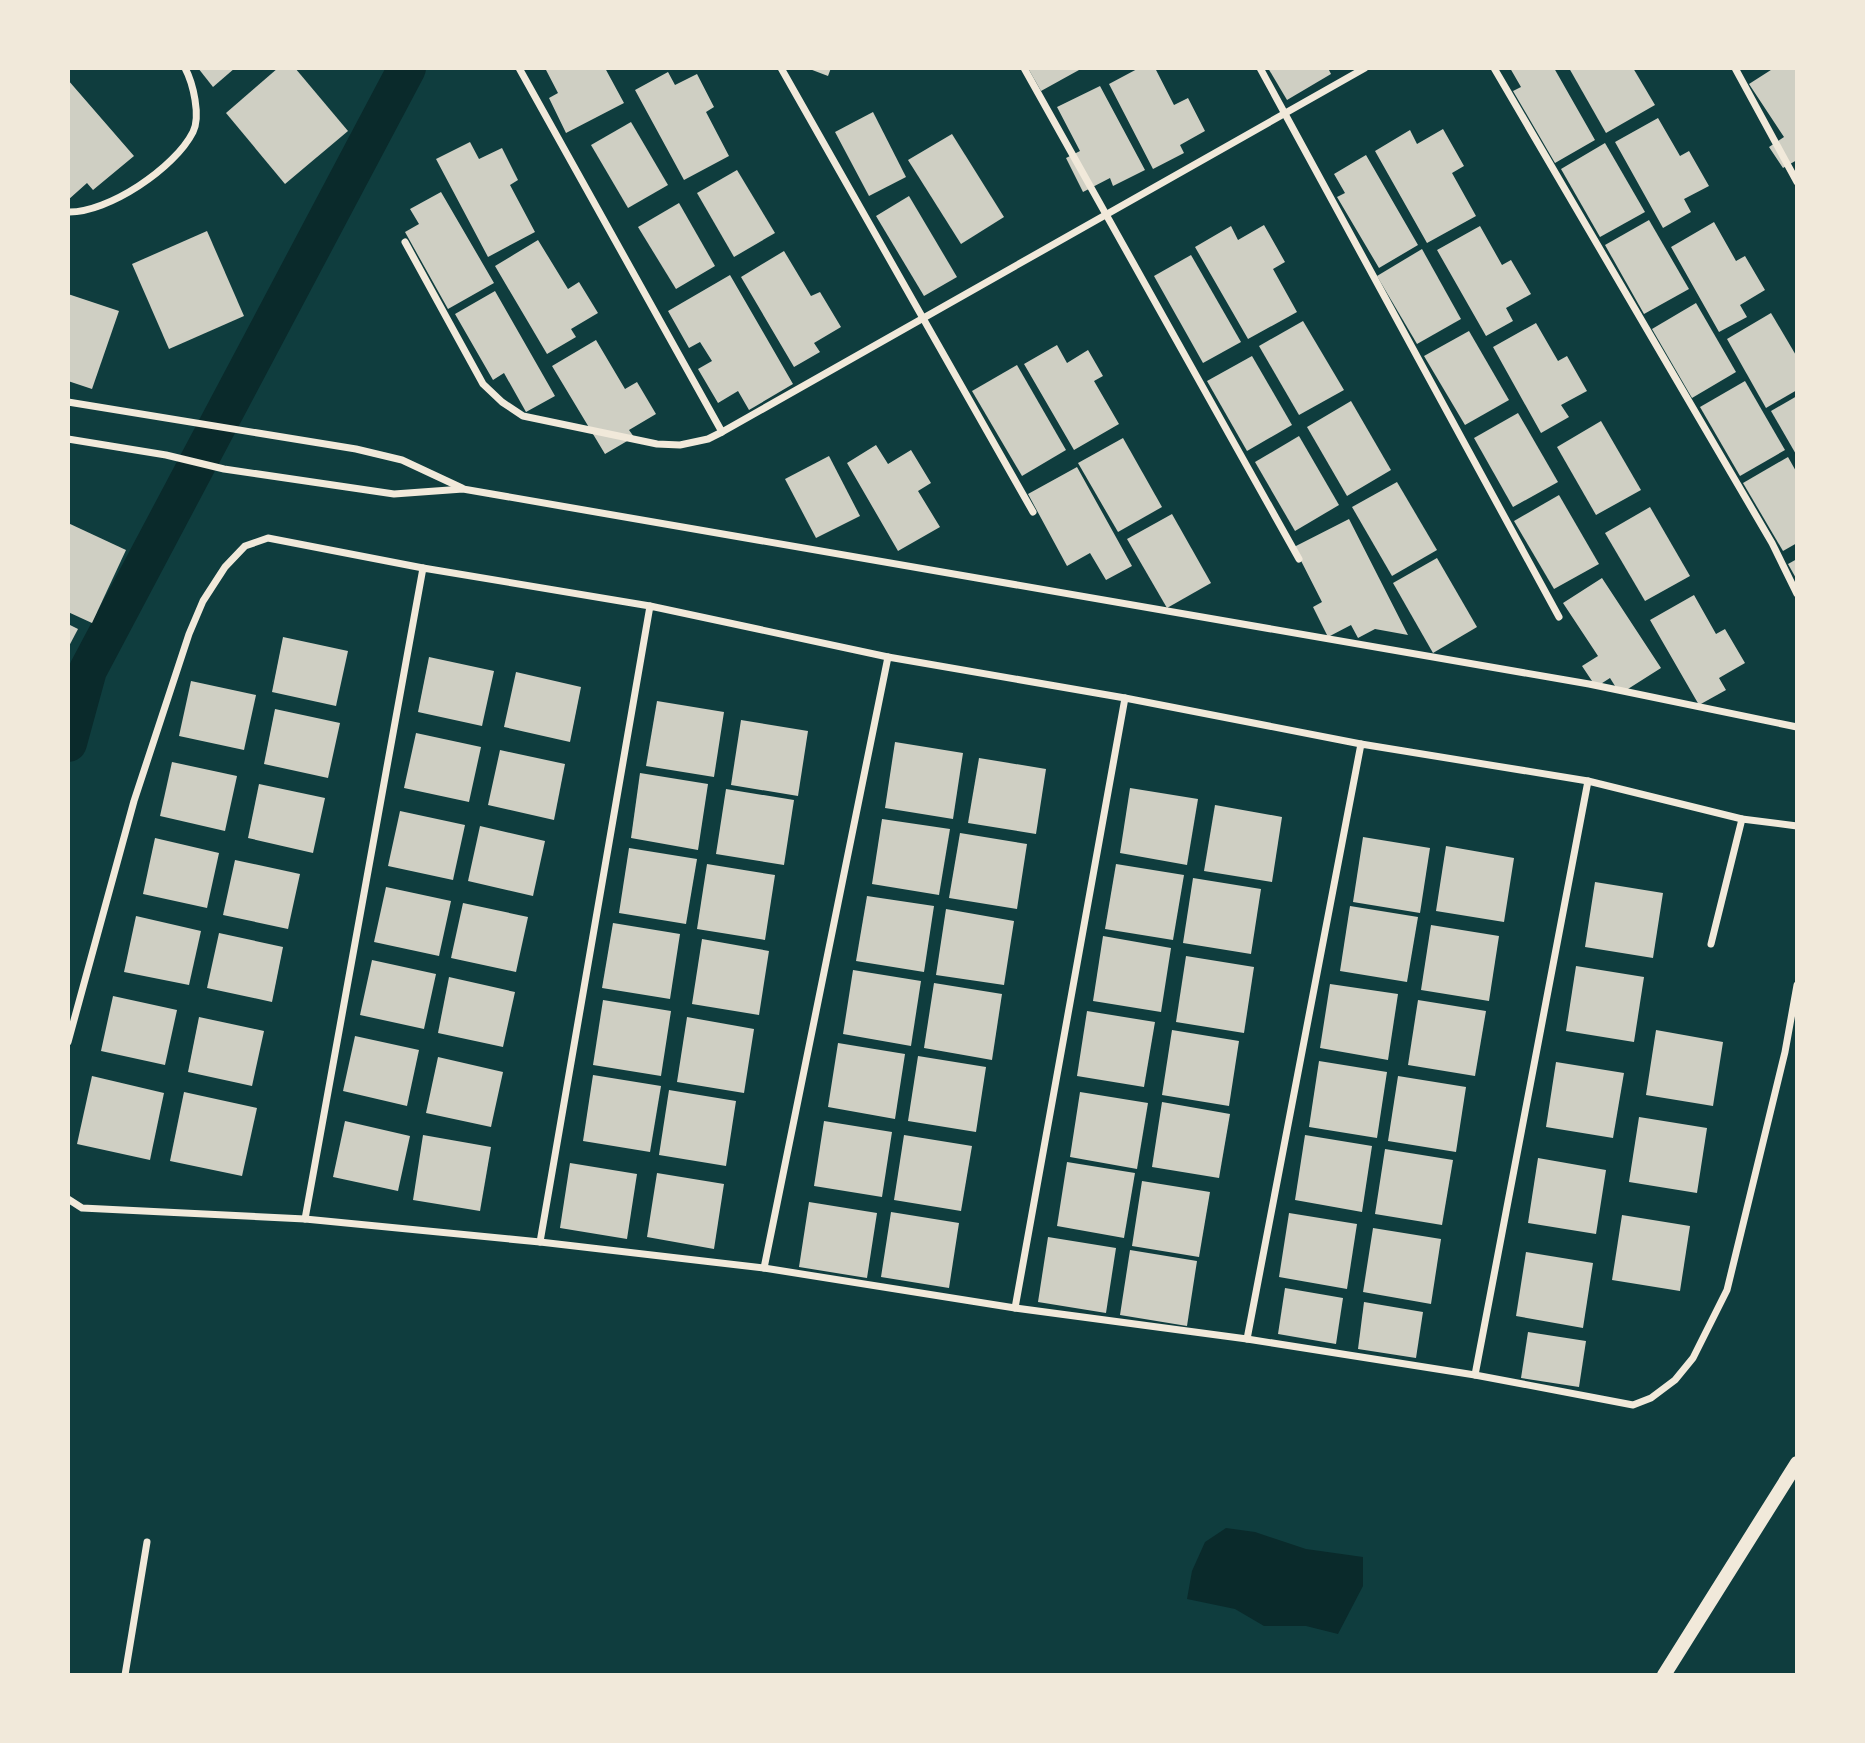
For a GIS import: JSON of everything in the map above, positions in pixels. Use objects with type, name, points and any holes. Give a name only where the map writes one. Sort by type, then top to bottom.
[{"type":"main road","points":[[1664,1675],[1797,1463]]},
{"type":"street","points":[[68,212],[108,204],[148,178],[180,152],[195,129],[195,100],[185,68]]},
{"type":"street","points":[[519,68],[722,432]]},
{"type":"street","points":[[781,68],[1033,512]]},
{"type":"street","points":[[1024,68],[1299,559]]},
{"type":"street","points":[[1260,68],[1559,617]]},
{"type":"street","points":[[405,242],[483,384],[502,402],[523,416],[657,444],[680,445],[708,439],[722,432],[1365,68]]},
{"type":"street","points":[[1494,68],[1772,543],[1797,594]]},
{"type":"street","points":[[1735,68],[1797,182]]},
{"type":"street","points":[[68,402],[356,449],[402,460],[463,489]]},
{"type":"street","points":[[68,439],[166,455],[224,469],[394,494],[463,489],[1589,684],[1797,727]]},
{"type":"street","points":[[68,1042],[134,801],[189,634],[203,601],[225,568],[245,545],[268,538],[423,568],[650,606],[888,657],[1125,698],[1361,744],[1588,781],[1742,819],[1797,826]]},
{"type":"street","points":[[305,1219],[423,568]]},
{"type":"street","points":[[540,1242],[650,606]]},
{"type":"street","points":[[764,1268],[888,657]]},
{"type":"street","points":[[1015,1308],[1125,698]]},
{"type":"street","points":[[1247,1339],[1361,744]]},
{"type":"street","points":[[1475,1376],[1588,781]]},
{"type":"street","points":[[1711,944],[1742,819]]},
{"type":"street","points":[[68,1199],[82,1208],[305,1219],[764,1268],[1015,1308],[1247,1339],[1633,1405],[1651,1398],[1687,1366],[1727,1290],[1785,1052],[1797,985]]},
{"type":"street","points":[[125,1675],[147,1542]]},
{"type":"water","points":[[1226,1528],[1255,1532],[1306,1549],[1363,1557],[1363,1586],[1338,1634],[1306,1626],[1264,1626],[1235,1609],[1187,1599],[1192,1571],[1205,1542]]},
{"type":"building","points":[[198,68],[235,68],[213,87]]},
{"type":"building","points":[[278,68],[295,68],[348,131],[285,184],[226,113]]},
{"type":"building","points":[[545,68],[605,68],[624,103],[566,133],[549,98],[558,93]]},
{"type":"building","points":[[807,68],[831,68],[828,76]]},
{"type":"building","points":[[1028,68],[1078,68],[1079,70],[1041,91]]},
{"type":"building","points":[[1139,68],[1155,68],[1174,105],[1188,98],[1205,131],[1180,145],[1184,153],[1153,169],[1109,84]]},
{"type":"building","points":[[1268,68],[1328,68],[1331,74],[1287,100]]},
{"type":"building","points":[[1510,68],[1554,68],[1595,140],[1555,163],[1513,91],[1521,87]]},
{"type":"building","points":[[1569,68],[1633,68],[1655,105],[1606,133]]},
{"type":"building","points":[[1774,68],[1794,68],[1797,72],[1797,160],[1783,168],[1769,147],[1784,137],[1749,84]]},
{"type":"building","points":[[668,72],[675,85],[697,74],[714,107],[706,112],[729,156],[684,180],[635,90]]},
{"type":"building","points":[[68,80],[134,156],[93,190],[87,183],[68,200]]},
{"type":"building","points":[[1100,86],[1145,170],[1113,186],[1110,178],[1083,192],[1066,158],[1080,151],[1057,107]]},
{"type":"building","points":[[873,112],[906,177],[869,196],[835,132]]},
{"type":"building","points":[[1658,118],[1680,156],[1689,151],[1709,186],[1684,199],[1691,212],[1663,228],[1615,142]]},
{"type":"building","points":[[631,122],[668,185],[628,208],[591,145]]},
{"type":"building","points":[[1443,129],[1464,166],[1452,173],[1476,216],[1427,243],[1375,151],[1410,130],[1417,144]]},
{"type":"building","points":[[952,134],[1004,217],[961,244],[908,160]]},
{"type":"building","points":[[470,142],[479,159],[502,148],[518,180],[510,185],[535,232],[488,257],[436,159]]},
{"type":"building","points":[[1605,143],[1645,212],[1600,237],[1561,169]]},
{"type":"building","points":[[1366,155],[1418,245],[1379,268],[1337,197],[1345,193],[1334,174]]},
{"type":"building","points":[[737,170],[775,233],[734,257],[697,193]]},
{"type":"building","points":[[441,192],[494,283],[448,309],[405,232],[419,224],[410,209]]},
{"type":"building","points":[[909,196],[957,277],[924,296],[876,216]]},
{"type":"building","points":[[679,203],[715,266],[676,289],[638,227]]},
{"type":"building","points":[[1649,220],[1689,289],[1644,314],[1605,245]]},
{"type":"building","points":[[1714,222],[1736,261],[1745,256],[1765,290],[1740,305],[1747,317],[1719,332],[1671,247]]},
{"type":"building","points":[[1264,225],[1285,262],[1273,269],[1297,312],[1248,339],[1195,247],[1231,226],[1238,240]]},
{"type":"building","points":[[1480,226],[1502,265],[1511,260],[1531,294],[1506,308],[1513,321],[1486,336],[1437,250]]},
{"type":"building","points":[[207,231],[244,316],[169,349],[132,264]]},
{"type":"building","points":[[538,240],[568,289],[579,282],[598,313],[571,329],[576,337],[547,354],[495,266]]},
{"type":"building","points":[[1422,249],[1461,319],[1417,344],[1377,276]]},
{"type":"building","points":[[784,251],[811,296],[820,292],[841,327],[814,343],[820,352],[794,367],[741,277]]},
{"type":"building","points":[[1191,255],[1241,342],[1203,363],[1154,276]]},
{"type":"building","points":[[730,275],[793,384],[749,410],[738,391],[718,403],[698,369],[712,361],[700,342],[689,348],[668,311]]},
{"type":"building","points":[[495,291],[555,396],[526,412],[504,373],[493,380],[455,314]]},
{"type":"building","points":[[68,294],[119,311],[92,389],[68,381]]},
{"type":"building","points":[[1696,303],[1736,372],[1692,398],[1652,329]]},
{"type":"building","points":[[1771,313],[1797,357],[1797,390],[1766,408],[1727,339]]},
{"type":"building","points":[[1303,321],[1344,390],[1299,415],[1259,346]]},
{"type":"building","points":[[1536,323],[1558,361],[1567,356],[1587,391],[1561,405],[1569,417],[1541,433],[1493,347]]},
{"type":"building","points":[[1469,331],[1509,400],[1465,425],[1424,356]]},
{"type":"building","points":[[596,340],[625,389],[637,382],[656,414],[629,430],[634,437],[605,454],[552,366]]},
{"type":"building","points":[[1057,345],[1067,363],[1088,350],[1103,376],[1094,381],[1119,424],[1074,450],[1024,364]]},
{"type":"building","points":[[1252,356],[1292,425],[1247,451],[1207,381]]},
{"type":"building","points":[[1017,365],[1066,450],[1022,476],[972,391]]},
{"type":"building","points":[[1745,381],[1785,450],[1740,476],[1700,407]]},
{"type":"building","points":[[1797,396],[1797,456],[1771,411]]},
{"type":"building","points":[[1351,401],[1391,470],[1347,496],[1307,427]]},
{"type":"building","points":[[1518,413],[1558,482],[1513,507],[1474,438]]},
{"type":"building","points":[[1601,421],[1641,490],[1596,515],[1557,447]]},
{"type":"building","points":[[1299,436],[1339,505],[1295,531],[1255,462]]},
{"type":"building","points":[[1123,438],[1162,507],[1118,532],[1078,463]]},
{"type":"building","points":[[876,445],[888,464],[911,450],[931,483],[918,491],[940,527],[898,551],[847,463]]},
{"type":"building","points":[[829,456],[860,516],[816,538],[785,479]]},
{"type":"building","points":[[1788,457],[1797,473],[1797,543],[1783,551],[1743,483]]},
{"type":"building","points":[[1077,467],[1132,566],[1106,580],[1090,553],[1067,566],[1028,494]]},
{"type":"building","points":[[1397,482],[1437,550],[1392,576],[1352,507]]},
{"type":"building","points":[[1559,495],[1599,564],[1554,589],[1514,521]]},
{"type":"building","points":[[1650,507],[1690,576],[1645,601],[1605,533]]},
{"type":"building","points":[[1172,514],[1211,583],[1167,608],[1127,539]]},
{"type":"building","points":[[1349,519],[1408,635],[1375,629],[1358,638],[1351,625],[1328,637],[1313,607],[1322,602],[1294,547]]},
{"type":"building","points":[[68,523],[126,550],[92,623],[68,612]]},
{"type":"building","points":[[1437,558],[1477,627],[1433,653],[1393,583]]},
{"type":"building","points":[[1797,559],[1797,580],[1788,564]]},
{"type":"building","points":[[1602,578],[1661,668],[1620,694],[1610,678],[1596,687],[1582,666],[1598,656],[1563,603]]},
{"type":"building","points":[[1694,595],[1716,634],[1725,629],[1745,663],[1719,678],[1726,690],[1699,705],[1650,620]]},
{"type":"building","points":[[68,624],[78,629],[68,648]]},
{"type":"building","points":[[283,637],[348,651],[336,706],[272,692]]},
{"type":"building","points":[[429,657],[494,671],[482,726],[418,712]]},
{"type":"building","points":[[516,672],[581,687],[570,742],[504,727]]},
{"type":"building","points":[[191,681],[256,695],[244,750],[179,736]]},
{"type":"building","points":[[657,701],[724,712],[714,777],[646,766]]},
{"type":"building","points":[[275,709],[340,723],[328,778],[264,764]]},
{"type":"building","points":[[741,720],[808,731],[798,796],[731,785]]},
{"type":"building","points":[[416,733],[481,747],[469,802],[404,788]]},
{"type":"building","points":[[895,742],[963,753],[953,819],[885,808]]},
{"type":"building","points":[[500,750],[565,764],[554,820],[488,805]]},
{"type":"building","points":[[979,758],[1046,769],[1036,834],[968,823]]},
{"type":"building","points":[[172,762],[237,776],[225,831],[160,816]]},
{"type":"building","points":[[640,773],[708,784],[698,850],[631,838]]},
{"type":"building","points":[[259,784],[325,798],[313,853],[248,838]]},
{"type":"building","points":[[1130,788],[1198,799],[1187,865],[1120,853]]},
{"type":"building","points":[[726,789],[794,800],[784,865],[716,854]]},
{"type":"building","points":[[1215,805],[1282,817],[1272,882],[1204,871]]},
{"type":"building","points":[[400,811],[465,825],[453,880],[388,866]]},
{"type":"building","points":[[882,819],[950,829],[939,895],[872,884]]},
{"type":"building","points":[[480,826],[545,841],[533,896],[468,881]]},
{"type":"building","points":[[960,833],[1027,844],[1017,909],[949,898]]},
{"type":"building","points":[[1363,837],[1430,848],[1420,913],[1353,902]]},
{"type":"building","points":[[155,838],[219,853],[207,908],[143,894]]},
{"type":"building","points":[[1446,846],[1514,858],[1504,922],[1436,911]]},
{"type":"building","points":[[629,848],[697,859],[686,924],[619,913]]},
{"type":"building","points":[[235,860],[300,874],[288,929],[223,915]]},
{"type":"building","points":[[707,864],[775,875],[765,940],[697,929]]},
{"type":"building","points":[[1116,864],[1184,875],[1173,940],[1105,929]]},
{"type":"building","points":[[1193,878],[1261,889],[1251,954],[1183,943]]},
{"type":"building","points":[[1595,882],[1663,893],[1653,958],[1585,947]]},
{"type":"building","points":[[386,887],[451,901],[439,956],[374,942]]},
{"type":"building","points":[[867,896],[934,906],[924,972],[856,961]]},
{"type":"building","points":[[463,903],[528,917],[516,972],[451,958]]},
{"type":"building","points":[[1350,906],[1418,917],[1407,982],[1340,971]]},
{"type":"building","points":[[946,909],[1014,921],[1004,985],[936,975]]},
{"type":"building","points":[[136,916],[201,931],[189,985],[124,972]]},
{"type":"building","points":[[613,923],[680,934],[670,999],[602,988]]},
{"type":"building","points":[[1431,925],[1499,936],[1489,1001],[1421,990]]},
{"type":"building","points":[[219,933],[283,947],[272,1002],[207,988]]},
{"type":"building","points":[[1103,936],[1171,948],[1161,1012],[1093,1001]]},
{"type":"building","points":[[702,939],[769,951],[759,1015],[692,1004]]},
{"type":"building","points":[[1186,956],[1254,967],[1244,1033],[1176,1022]]},
{"type":"building","points":[[372,960],[436,974],[424,1029],[360,1015]]},
{"type":"building","points":[[1576,966],[1644,977],[1634,1042],[1566,1031]]},
{"type":"building","points":[[853,970],[921,981],[911,1046],[843,1034]]},
{"type":"building","points":[[449,977],[515,992],[503,1047],[438,1033]]},
{"type":"building","points":[[934,983],[1002,994],[992,1060],[924,1048]]},
{"type":"building","points":[[1330,984],[1398,994],[1388,1060],[1320,1048]]},
{"type":"building","points":[[113,996],[177,1010],[165,1065],[101,1051]]},
{"type":"building","points":[[603,1000],[671,1011],[661,1076],[593,1065]]},
{"type":"building","points":[[1418,1000],[1486,1011],[1475,1076],[1408,1065]]},
{"type":"building","points":[[1087,1011],[1155,1022],[1144,1087],[1077,1076]]},
{"type":"building","points":[[199,1017],[264,1031],[252,1086],[188,1072]]},
{"type":"building","points":[[687,1017],[754,1029],[744,1093],[677,1082]]},
{"type":"building","points":[[1172,1030],[1239,1041],[1229,1106],[1162,1095]]},
{"type":"building","points":[[1656,1030],[1723,1042],[1713,1106],[1646,1095]]},
{"type":"building","points":[[355,1036],[419,1050],[407,1106],[343,1091]]},
{"type":"building","points":[[838,1043],[905,1054],[895,1119],[828,1107]]},
{"type":"building","points":[[918,1056],[986,1067],[976,1132],[908,1121]]},
{"type":"building","points":[[438,1057],[503,1072],[491,1127],[426,1113]]},
{"type":"building","points":[[1319,1061],[1387,1072],[1377,1138],[1309,1127]]},
{"type":"building","points":[[1556,1062],[1624,1073],[1613,1138],[1546,1127]]},
{"type":"building","points":[[593,1075],[661,1086],[650,1152],[583,1141]]},
{"type":"building","points":[[92,1076],[164,1093],[150,1160],[77,1144]]},
{"type":"building","points":[[1398,1076],[1466,1087],[1456,1152],[1388,1141]]},
{"type":"building","points":[[669,1090],[736,1101],[726,1166],[659,1155]]},
{"type":"building","points":[[184,1092],[257,1108],[242,1176],[170,1161]]},
{"type":"building","points":[[1080,1092],[1148,1103],[1137,1169],[1070,1157]]},
{"type":"building","points":[[1162,1102],[1230,1114],[1219,1178],[1152,1167]]},
{"type":"building","points":[[1639,1117],[1707,1128],[1697,1193],[1629,1182]]},
{"type":"building","points":[[345,1121],[410,1136],[398,1191],[333,1177]]},
{"type":"building","points":[[824,1121],[892,1132],[882,1197],[814,1186]]},
{"type":"building","points":[[423,1135],[491,1147],[480,1211],[413,1200]]},
{"type":"building","points":[[904,1135],[972,1146],[961,1211],[894,1200]]},
{"type":"building","points":[[1305,1135],[1372,1146],[1362,1212],[1295,1200]]},
{"type":"building","points":[[1385,1149],[1453,1160],[1442,1225],[1375,1214]]},
{"type":"building","points":[[1538,1158],[1606,1170],[1596,1234],[1528,1223]]},
{"type":"building","points":[[1067,1162],[1135,1173],[1124,1238],[1057,1226]]},
{"type":"building","points":[[570,1163],[637,1174],[627,1239],[560,1228]]},
{"type":"building","points":[[657,1173],[724,1184],[714,1249],[647,1237]]},
{"type":"building","points":[[1142,1181],[1210,1192],[1199,1257],[1132,1246]]},
{"type":"building","points":[[809,1202],[877,1213],[867,1278],[799,1267]]},
{"type":"building","points":[[891,1212],[959,1223],[949,1288],[881,1277]]},
{"type":"building","points":[[1289,1213],[1357,1224],[1347,1289],[1279,1277]]},
{"type":"building","points":[[1622,1215],[1690,1226],[1680,1291],[1612,1280]]},
{"type":"building","points":[[1373,1228],[1441,1239],[1431,1304],[1363,1292]]},
{"type":"building","points":[[1048,1237],[1116,1248],[1106,1313],[1038,1302]]},
{"type":"building","points":[[1130,1250],[1197,1261],[1187,1326],[1120,1315]]},
{"type":"building","points":[[1526,1252],[1593,1263],[1583,1328],[1516,1316]]},
{"type":"building","points":[[1285,1288],[1343,1298],[1336,1344],[1278,1334]]},
{"type":"building","points":[[1364,1302],[1423,1312],[1416,1358],[1358,1349]]},
{"type":"building","points":[[1528,1332],[1586,1341],[1579,1387],[1521,1378]]},
{"type":"waterway","points":[[68,743],[88,670],[407,68]]}]
